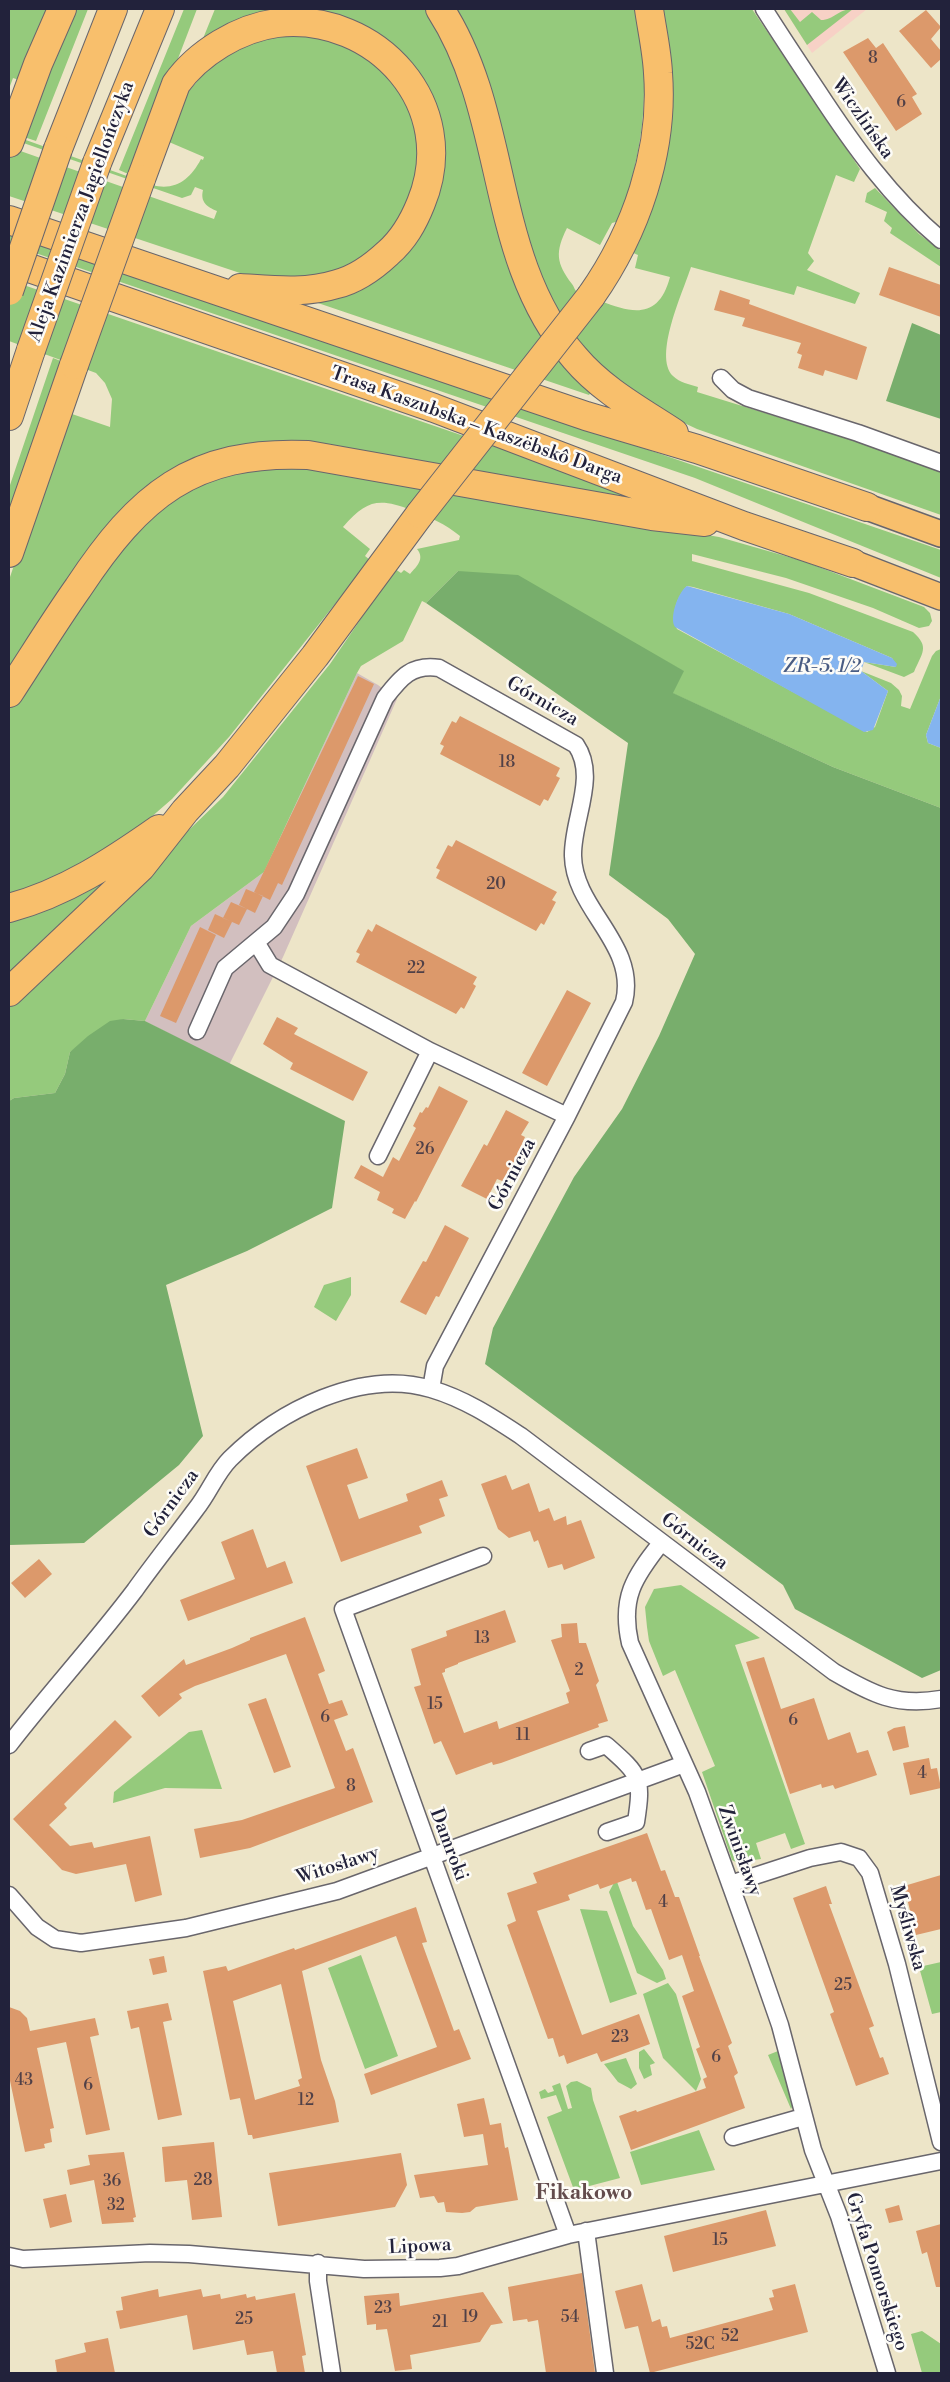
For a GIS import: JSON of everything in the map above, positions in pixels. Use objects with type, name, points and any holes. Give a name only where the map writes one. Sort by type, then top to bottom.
[{"type":"highway","points":[[10,138],[62,9]]},
{"type":"highway","points":[[9,291],[58,149],[113,9]]},
{"type":"highway","name":"Aleja Kazimierza Jagiellończyka","points":[[9,416],[97,163],[160,9]]},
{"type":"highway","points":[[440,9],[467,60],[481,99],[516,250],[524,275],[544,315],[564,346],[599,384],[697,449]]},
{"type":"highway","points":[[9,992],[140,867],[185,811],[227,766],[315,656],[420,514],[606,275],[626,237],[636,212],[650,163],[658,110],[658,73],[648,9]]},
{"type":"highway","points":[[9,554],[141,179],[176,84],[183,74],[210,51],[245,31],[270,24],[296,21],[326,24],[352,34],[376,48],[389,60],[413,89],[424,112],[430,142],[431,165],[427,188],[412,224],[398,244],[375,265],[358,276],[339,284],[316,290],[293,291],[206,286]]},
{"type":"highway","points":[[9,220],[586,416],[697,449],[867,507]]},
{"type":"highway","name":"Trasa Kaszubska – Kaszëbskô Darga","points":[[9,261],[434,408],[744,526],[853,562]]},
{"type":"highway","points":[[9,693],[95,562],[125,524],[146,503],[171,485],[201,469],[237,458],[270,454],[308,455],[652,516],[744,526]]},
{"type":"highway","points":[[9,908],[50,895],[99,870],[185,811]]},
{"type":"main road","points":[[867,507],[941,534]]},
{"type":"main road","name":"Trasa Kaszubska – Kaszëbskô Darga","points":[[853,562],[941,597]]},
{"type":"street","name":"Wiczlińska","points":[[764,9],[873,171],[904,205],[941,240]]},
{"type":"street","points":[[721,378],[733,390],[748,398],[858,433],[941,463]]},
{"type":"street","name":"Górnicza","points":[[197,1031],[225,968],[274,927],[296,894],[385,698],[407,674],[425,666],[439,668],[576,745],[584,755],[586,771],[573,854],[574,870],[580,886],[621,956],[628,989],[618,1016],[567,1116],[435,1366],[431,1389]]},
{"type":"street","points":[[256,942],[270,964],[430,1051],[567,1116]]},
{"type":"street","points":[[378,1156],[430,1051]]},
{"type":"street","name":"Górnicza","points":[[9,1745],[56,1684],[95,1641],[198,1508],[224,1466],[244,1446],[298,1408],[331,1394],[373,1386],[406,1384],[431,1389],[474,1405],[521,1436],[834,1672],[866,1691],[899,1701],[915,1702],[941,1699]]},
{"type":"street","name":"Zwinisławy","points":[[661,1543],[633,1584],[627,1606],[626,1628],[636,1657],[697,1792],[780,2025],[803,2117],[826,2183]]},
{"type":"street","name":"Damroki","points":[[483,1556],[343,1609],[430,1856],[568,2235]]},
{"type":"street","points":[[589,1751],[606,1745],[632,1768],[641,1792],[636,1822],[607,1832]]},
{"type":"street","name":"Witosławy","points":[[9,1895],[46,1934],[55,1939],[81,1943],[186,1928],[337,1890],[684,1764]]},
{"type":"street","name":"Myśliwska","points":[[730,1884],[810,1858],[841,1852],[858,1858],[870,1873],[897,1964],[941,2142]]},
{"type":"street","points":[[733,2137],[803,2117]]},
{"type":"street","points":[[826,2183],[941,2161]]},
{"type":"street","name":"Lipowa","points":[[9,2256],[23,2259],[150,2253],[189,2254],[364,2269],[440,2268],[458,2266],[586,2231],[826,2183]]},
{"type":"street","name":"Gryfa Pomorskiego","points":[[826,2183],[846,2237],[887,2373]]},
{"type":"street","points":[[586,2231],[605,2373]]},
{"type":"street","points":[[318,2264],[318,2281],[332,2373]]},
{"type":"shaded area","points":[[784,9],[867,9],[812,53]]},
{"type":"shaded area","points":[[357,673],[397,699],[283,957],[229,1065],[145,1021],[191,926],[264,872]]},
{"type":"green space","points":[[9,9],[51,9],[19,80],[13,78],[10,86]]},
{"type":"green space","points":[[73,9],[88,9],[36,141],[24,137]]},
{"type":"green space","points":[[184,9],[197,9],[133,176],[119,170]]},
{"type":"green space","points":[[215,9],[425,9],[436,25],[464,87],[504,250],[517,286],[591,392],[589,395],[318,303],[353,289],[441,157],[361,27],[202,41]]},
{"type":"green space","points":[[454,9],[636,9],[643,64],[643,116],[640,142],[628,194],[619,221],[612,223],[600,245],[567,228],[560,244],[559,257],[563,270],[576,291],[624,309],[643,310],[659,300],[665,291],[670,277],[635,268],[638,255],[631,252],[661,9],[752,9],[860,169],[854,182],[836,175],[808,253],[814,261],[807,270],[860,293],[855,304],[797,286],[794,295],[691,267],[671,323],[666,354],[668,367],[676,378],[698,387],[697,392],[865,444],[941,471],[941,515],[697,429],[665,414],[601,368],[570,332],[540,279]]},
{"type":"green space","points":[[784,9],[790,9],[800,22],[812,12],[821,20],[825,20],[848,9],[853,9],[807,45]]},
{"type":"green space","points":[[267,35],[337,38],[393,77],[414,117],[421,161],[405,216],[363,261],[306,280],[246,275],[9,196],[9,147],[214,219],[217,211],[210,208],[203,201],[203,190],[195,187],[191,195],[182,198],[9,138],[9,134],[152,185],[175,185],[187,178],[204,157],[169,142],[173,134],[167,132],[185,96],[213,62]]},
{"type":"green space","points":[[875,188],[919,234],[941,251],[941,267],[890,233],[892,228],[884,221],[887,212],[865,202],[867,193]]},
{"type":"green space","points":[[9,231],[941,550],[941,578],[695,478],[9,244]]},
{"type":"green space","points":[[9,280],[665,505],[474,475],[197,461],[9,677],[9,580],[63,420],[69,422],[72,414],[110,427],[112,399],[105,383],[96,373],[9,341]]},
{"type":"green space","points":[[912,323],[941,335],[941,419],[886,401]]},
{"type":"green space","points":[[53,358],[66,363],[9,527],[9,488]]},
{"type":"green space","points":[[280,463],[719,537],[803,561],[924,607],[930,613],[932,621],[929,626],[919,628],[873,608],[786,578],[692,554],[692,561],[809,593],[913,632],[923,646],[922,655],[914,672],[904,677],[864,662],[896,667],[892,658],[789,614],[693,587],[687,586],[680,596],[677,601],[674,618],[677,629],[867,732],[875,727],[888,691],[861,671],[891,683],[899,690],[902,696],[901,706],[910,709],[932,656],[941,649],[941,696],[926,735],[928,743],[941,748],[941,808],[833,767],[672,693],[683,671],[616,633],[458,571],[426,603],[422,601],[403,641],[361,666],[264,872],[191,926],[145,1021],[123,1019],[70,1052],[65,1074],[55,1093],[14,1098],[9,1101],[9,1004],[223,797],[330,664],[395,569],[401,573],[404,570],[410,574],[420,559],[417,549],[459,540],[460,536],[443,524],[401,506],[374,503],[359,511],[343,527],[370,549],[365,556],[370,560],[229,737],[172,799],[142,825],[85,864],[9,896],[9,708],[114,550],[192,484]]},
{"type":"green space","points":[[458,571],[518,575],[684,671],[673,693],[833,767],[941,808],[941,1670],[922,1678],[795,1609],[783,1585],[485,1364],[493,1328],[574,1177],[622,1109],[659,1036],[695,954],[668,919],[609,875],[628,743],[426,603]]},
{"type":"green space","points":[[106,880],[109,881],[9,981],[9,921]]},
{"type":"green space","points":[[123,1019],[145,1021],[345,1121],[332,1208],[247,1251],[166,1285],[203,1436],[179,1465],[84,1543],[9,1545],[9,1101],[14,1098],[55,1093],[65,1074],[70,1052],[88,1036],[110,1021]]},
{"type":"green space","points":[[351,1277],[351,1295],[336,1321],[314,1307],[324,1285]]},
{"type":"green space","points":[[681,1585],[760,1638],[735,1645],[805,1844],[791,1849],[785,1833],[756,1843],[761,1859],[746,1861],[747,1868],[732,1860],[702,1772],[715,1766],[675,1670],[663,1676],[649,1641],[645,1607],[654,1589]]},
{"type":"green space","points":[[202,1730],[222,1789],[165,1788],[113,1803],[114,1792],[189,1732]]},
{"type":"green space","points":[[616,1879],[633,1926],[663,1970],[666,1979],[657,1983],[637,1973],[609,1892]]},
{"type":"green space","points":[[580,1909],[607,1911],[637,1994],[610,2003]]},
{"type":"green space","points":[[361,1955],[398,2056],[365,2069],[328,1968]]},
{"type":"green space","points":[[941,1962],[941,2012],[932,2014],[919,1967]]},
{"type":"green space","points":[[668,1983],[676,1994],[701,2079],[696,2091],[663,2058],[643,1994]]},
{"type":"green space","points":[[644,2049],[655,2063],[650,2065],[652,2075],[644,2079],[639,2068],[639,2052]]},
{"type":"green space","points":[[783,2049],[795,2102],[791,2109],[768,2055]]},
{"type":"green space","points":[[626,2058],[637,2084],[631,2089],[618,2082],[604,2064]]},
{"type":"green space","points":[[577,2081],[591,2088],[593,2100],[620,2178],[574,2190],[547,2117],[562,2111],[556,2095],[541,2099],[539,2092],[545,2089],[548,2093],[554,2091],[552,2086],[560,2083],[568,2109],[572,2108],[566,2086],[571,2082]]},
{"type":"green space","points":[[699,2130],[715,2170],[641,2185],[630,2152]]},
{"type":"green space","points":[[922,2331],[941,2344],[941,2373],[922,2373],[911,2334]]},
{"type":"water","name":"ZR-5. 1/2","points":[[687,586],[789,614],[892,658],[897,664],[896,667],[864,662],[861,671],[888,691],[873,730],[864,732],[675,627],[673,618],[675,605],[680,594]]},
{"type":"water","points":[[941,696],[941,748],[928,743],[926,735]]},
{"type":"building","points":[[926,10],[941,27],[931,39],[941,51],[941,59],[931,68],[899,31]]},
{"type":"building","points":[[868,38],[876,48],[883,43],[917,94],[912,97],[922,114],[896,131],[843,52]]},
{"type":"building","points":[[889,267],[941,285],[941,317],[879,295]]},
{"type":"building","points":[[720,290],[750,300],[749,304],[867,347],[857,380],[825,370],[823,376],[798,368],[802,355],[797,353],[801,343],[742,326],[745,318],[714,310]]},
{"type":"building","points":[[358,676],[374,684],[282,885],[278,883],[270,900],[254,892]]},
{"type":"building","points":[[460,716],[560,768],[556,776],[560,778],[548,801],[544,799],[540,806],[440,754],[444,746],[440,744],[452,721],[456,723]]},
{"type":"building","points":[[456,840],[557,892],[552,900],[556,902],[544,925],[541,923],[536,931],[436,878],[440,870],[436,868],[448,845],[452,847]]},
{"type":"building","points":[[246,889],[263,896],[255,913],[239,905]]},
{"type":"building","points":[[231,902],[247,909],[239,925],[223,918]]},
{"type":"building","points":[[215,914],[232,922],[224,938],[208,930]]},
{"type":"building","points":[[376,924],[477,977],[473,984],[476,986],[464,1009],[461,1007],[456,1014],[356,962],[360,954],[356,952],[368,929],[372,932]]},
{"type":"building","points":[[200,927],[216,935],[176,1023],[160,1016]]},
{"type":"building","points":[[567,990],[591,1003],[547,1086],[522,1073]]},
{"type":"building","points":[[277,1017],[298,1028],[294,1034],[368,1072],[353,1101],[290,1069],[293,1063],[263,1044]]},
{"type":"building","points":[[439,1086],[468,1101],[416,1202],[405,1219],[392,1213],[394,1209],[377,1200],[380,1192],[354,1178],[361,1165],[383,1177],[393,1157],[399,1161],[416,1128],[413,1126],[420,1112],[422,1113],[426,1107],[428,1108]]},
{"type":"building","points":[[506,1110],[529,1122],[521,1135],[525,1137],[505,1182],[497,1179],[487,1199],[461,1186],[484,1144],[487,1146]]},
{"type":"building","points":[[445,1225],[469,1238],[439,1297],[436,1296],[426,1315],[400,1302],[423,1261],[426,1262]]},
{"type":"building","points":[[357,1448],[368,1478],[347,1485],[359,1519],[408,1501],[406,1494],[442,1480],[448,1496],[439,1499],[445,1516],[419,1526],[422,1533],[341,1562],[306,1466]]},
{"type":"building","points":[[506,1475],[512,1490],[529,1483],[539,1512],[549,1508],[554,1521],[566,1516],[567,1525],[581,1520],[595,1558],[564,1570],[562,1564],[548,1568],[538,1540],[534,1542],[530,1531],[509,1538],[498,1529],[481,1484]]},
{"type":"building","points":[[253,1529],[267,1568],[285,1561],[293,1583],[188,1621],[180,1600],[235,1579],[221,1542]]},
{"type":"building","points":[[39,1559],[52,1574],[25,1598],[11,1583]]},
{"type":"building","points":[[505,1610],[516,1642],[458,1663],[445,1669],[445,1672],[442,1673],[464,1733],[497,1721],[499,1729],[569,1703],[566,1693],[570,1691],[551,1640],[562,1637],[561,1624],[577,1623],[579,1643],[586,1643],[599,1681],[596,1685],[608,1721],[598,1724],[599,1727],[501,1763],[493,1765],[492,1762],[456,1775],[441,1741],[434,1744],[414,1687],[421,1685],[411,1649],[447,1636],[446,1631]]},
{"type":"building","points":[[305,1617],[325,1671],[318,1674],[329,1704],[342,1700],[348,1715],[334,1720],[346,1751],[353,1748],[373,1802],[250,1848],[200,1858],[194,1829],[242,1820],[335,1788],[286,1654],[195,1686],[179,1694],[182,1698],[159,1717],[141,1696],[184,1659],[186,1665]]},
{"type":"building","points":[[764,1657],[781,1709],[814,1698],[828,1740],[850,1732],[857,1753],[868,1750],[877,1775],[835,1789],[833,1785],[822,1788],[821,1784],[790,1794],[746,1662]]},
{"type":"building","points":[[266,1698],[291,1767],[274,1773],[248,1704]]},
{"type":"building","points":[[115,1720],[132,1737],[64,1804],[67,1808],[49,1825],[70,1846],[92,1842],[94,1848],[150,1836],[162,1895],[135,1902],[126,1864],[76,1874],[62,1870],[13,1819]]},
{"type":"building","points":[[905,1726],[909,1747],[893,1751],[887,1732],[894,1728]]},
{"type":"building","points":[[929,1758],[931,1769],[937,1768],[941,1788],[910,1795],[903,1763]]},
{"type":"building","points":[[647,1833],[661,1871],[665,1870],[675,1897],[679,1897],[732,2043],[728,2046],[738,2073],[734,2076],[745,2108],[631,2150],[619,2116],[636,2110],[637,2112],[706,2088],[703,2079],[707,2077],[696,2049],[700,2047],[682,1996],[694,1991],[682,1955],[669,1960],[651,1909],[646,1910],[636,1881],[632,1882],[631,1878],[600,1889],[598,1884],[568,1895],[570,1900],[537,1911],[582,2035],[639,2014],[650,2044],[601,2062],[597,2053],[567,2064],[564,2055],[559,2057],[553,2038],[548,2039],[507,1925],[516,1921],[507,1893],[537,1883],[533,1873]]},
{"type":"building","points":[[941,1875],[941,1929],[916,1935],[904,1886]]},
{"type":"building","points":[[826,1886],[832,1904],[829,1904],[874,2026],[869,2028],[880,2058],[883,2057],[889,2074],[856,2086],[830,2014],[834,2012],[793,1898]]},
{"type":"building","points":[[416,1907],[427,1942],[422,1943],[454,2031],[459,2029],[471,2059],[371,2095],[364,2074],[437,2047],[396,1936],[302,1971],[321,2060],[335,2101],[339,2122],[253,2139],[252,2135],[248,2135],[240,2098],[230,2100],[203,1971],[226,1966],[228,1971],[294,1948],[295,1950]],"holes":[[[281,1984],[302,2078],[298,2080],[300,2086],[255,2100],[233,2001]]]},
{"type":"building","points":[[164,1956],[167,1972],[153,1975],[149,1959]]},
{"type":"building","points":[[168,2003],[172,2020],[163,2022],[182,2115],[158,2120],[139,2027],[131,2029],[127,2011]]},
{"type":"building","points":[[9,2007],[20,2011],[27,2018],[30,2031],[95,2018],[99,2035],[90,2037],[110,2130],[86,2135],[66,2042],[37,2048],[54,2128],[50,2129],[52,2142],[44,2144],[45,2148],[25,2152],[9,2076]]},
{"type":"building","points":[[484,2098],[490,2125],[501,2123],[505,2148],[508,2147],[518,2200],[476,2207],[470,2212],[446,2212],[444,2202],[438,2203],[434,2196],[420,2198],[414,2175],[488,2165],[483,2134],[464,2137],[457,2104]]},
{"type":"building","points":[[214,2142],[222,2217],[192,2220],[187,2180],[165,2182],[162,2147]]},
{"type":"building","points":[[124,2152],[136,2217],[133,2218],[134,2222],[102,2224],[94,2180],[70,2185],[67,2170],[90,2165],[88,2155]]},
{"type":"building","points":[[401,2153],[407,2185],[395,2207],[278,2226],[269,2173]]},
{"type":"building","points":[[66,2194],[72,2222],[50,2228],[43,2199]]},
{"type":"building","points":[[899,2205],[903,2220],[889,2223],[885,2209]]},
{"type":"building","points":[[766,2210],[776,2246],[673,2272],[664,2236]]},
{"type":"building","points":[[941,2224],[941,2287],[936,2287],[927,2252],[922,2254],[916,2231]]},
{"type":"building","points":[[582,2273],[595,2373],[546,2373],[538,2320],[528,2322],[527,2319],[513,2321],[508,2287]]},
{"type":"building","points":[[642,2284],[652,2322],[660,2319],[662,2327],[667,2326],[670,2338],[773,2310],[769,2298],[774,2297],[772,2290],[795,2284],[808,2332],[650,2373],[638,2326],[625,2329],[615,2291]]},
{"type":"building","points":[[158,2289],[159,2297],[201,2289],[203,2297],[220,2294],[221,2299],[246,2294],[247,2298],[255,2296],[256,2300],[295,2293],[306,2355],[302,2356],[305,2373],[277,2373],[273,2351],[247,2355],[244,2340],[193,2350],[187,2315],[120,2329],[116,2311],[123,2310],[121,2297]]},
{"type":"building","points":[[483,2292],[503,2323],[491,2325],[480,2342],[410,2355],[412,2369],[395,2371],[387,2329],[376,2330],[376,2324],[367,2325],[364,2296],[399,2293],[400,2306]]},
{"type":"building","points":[[108,2338],[115,2373],[57,2373],[55,2360],[86,2352],[84,2343]]},
{"type":"district","name":"Fikakowo","points":[[584,2194]]}]
